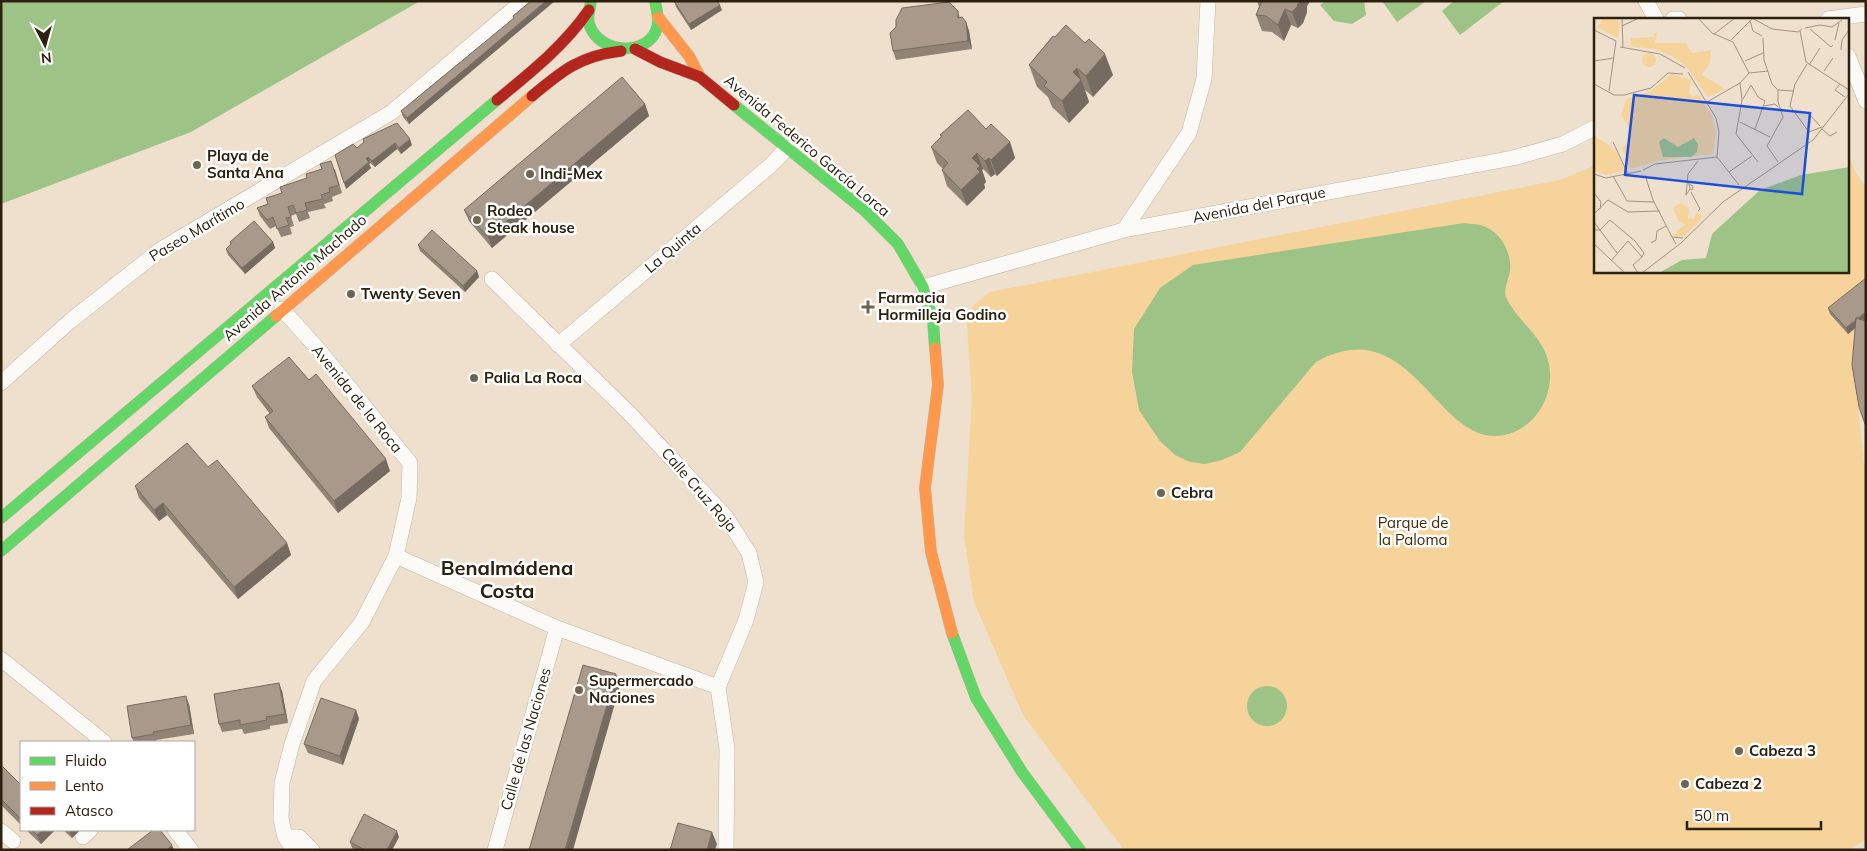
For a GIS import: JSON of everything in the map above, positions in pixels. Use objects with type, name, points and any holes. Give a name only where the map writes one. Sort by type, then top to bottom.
[{"type":"main road","points":[[590,6],[589,21],[592,32],[600,42],[609,48],[621,51]]},
{"type":"main road","name":"Avenida Antonio Machado","points":[[1,518],[47,477],[545,60],[577,28],[590,6]]},
{"type":"main road","points":[[658,7],[651,37],[634,49],[649,57],[700,77]]},
{"type":"main road","points":[[658,7],[700,77]]},
{"type":"main road","name":"Avenida Antonio Machado","points":[[1,551],[564,69],[598,54],[634,49]]},
{"type":"main road","name":"Avenida Federico García Lorca","points":[[700,77],[871,216],[898,244],[923,287],[933,321],[938,385],[926,488],[931,552],[946,619],[976,698],[1022,772],[1080,850]]},
{"type":"street","name":"Paseo Marítimo","points":[[1,383],[69,322],[160,250],[392,112],[523,1]]},
{"type":"street","points":[[1200,1],[1208,24]]},
{"type":"street","points":[[1124,230],[1188,133],[1204,79],[1208,1]]},
{"type":"street","points":[[1646,1],[1655,18]]},
{"type":"street","points":[[1833,18],[1866,14]]},
{"type":"street","points":[[1850,61],[1866,101]]},
{"type":"street","name":"Avenida del Parque","points":[[923,287],[1124,230],[1512,158],[1563,144],[1594,129]]},
{"type":"street","name":"La Quinta","points":[[558,345],[771,166],[787,148]]},
{"type":"street","name":"Calle Cruz Roja","points":[[492,279],[630,414],[726,517],[749,553],[756,582],[746,620],[718,687]]},
{"type":"street","name":"Avenida de la Roca","points":[[282,309],[319,350],[410,463],[409,498],[396,556]]},
{"type":"street","points":[[294,850],[285,837],[281,819],[282,783],[292,744],[314,681],[362,622],[396,556],[557,628],[718,687],[727,749],[726,850]]},
{"type":"street","name":"Calle de las Naciones","points":[[495,850],[557,628]]},
{"type":"street","points":[[1,659],[103,741]]},
{"type":"street","points":[[175,831],[191,850]]},
{"type":"street","points":[[285,837],[299,837],[312,850]]},
{"type":"green space","name":"Parque de la Paloma","points":[[1850,159],[1855,171],[1866,187],[1866,323],[1854,332],[1854,368],[1866,481],[1866,840],[1848,850],[1124,850],[1023,715],[974,602],[964,536],[972,398],[967,327],[968,315],[974,305],[990,292],[1560,180],[1594,166],[1594,272],[1850,272]]},
{"type":"shaded area","points":[[1,1],[420,1],[191,132],[1,204]]},
{"type":"shaded area","points":[[1326,1],[1364,1],[1366,15],[1352,24],[1334,21],[1320,5]]},
{"type":"shaded area","points":[[1382,1],[1426,1],[1397,22]]},
{"type":"shaded area","points":[[1454,1],[1504,1],[1460,35],[1442,11]]},
{"type":"shaded area","points":[[1464,223],[1492,230],[1505,245],[1510,265],[1505,291],[1506,297],[1514,311],[1538,340],[1547,358],[1550,370],[1550,383],[1547,395],[1535,417],[1525,426],[1514,432],[1488,436],[1466,426],[1403,367],[1379,353],[1350,350],[1316,362],[1240,452],[1222,460],[1205,464],[1190,462],[1175,455],[1159,440],[1139,410],[1132,372],[1134,329],[1160,288],[1193,265]]},
{"type":"shaded area","points":[[1271,686],[1278,689],[1284,695],[1287,706],[1286,714],[1278,723],[1271,726],[1263,726],[1256,723],[1248,714],[1247,702],[1250,695],[1259,687]]},
{"type":"building","points":[[531,1],[546,1],[407,118],[401,111],[514,18],[513,16]]},
{"type":"building","points":[[674,1],[717,1],[720,5],[689,24]]},
{"type":"building","points":[[1262,1],[1299,1],[1297,7],[1292,12],[1285,9],[1278,25],[1266,16],[1256,15]]},
{"type":"building","points":[[949,2],[958,11],[958,18],[962,17],[966,22],[968,41],[893,51],[890,33],[896,27],[896,20],[902,8]]},
{"type":"building","points":[[1066,25],[1085,43],[1089,39],[1105,54],[1086,76],[1077,68],[1073,72],[1081,80],[1062,101],[1044,86],[1047,82],[1029,65],[1053,36],[1055,37]]},
{"type":"building","points":[[622,77],[645,104],[488,237],[464,210]]},
{"type":"building","points":[[968,110],[986,129],[991,124],[1010,142],[991,160],[989,158],[985,161],[977,153],[972,158],[980,166],[977,169],[980,172],[961,190],[942,170],[948,163],[931,147],[942,136],[940,135]]},
{"type":"building","points":[[397,123],[410,139],[399,148],[395,143],[372,161],[368,157],[366,159],[369,162],[344,183],[335,155],[353,144],[357,148],[364,142],[363,139]]},
{"type":"building","points":[[331,161],[339,185],[329,188],[330,192],[321,195],[323,199],[305,203],[307,210],[296,213],[293,205],[288,207],[291,217],[286,218],[289,225],[277,229],[273,217],[267,220],[257,208],[268,204],[266,198],[282,193],[280,187],[307,178],[306,174],[322,169],[320,164]]},
{"type":"building","points":[[254,221],[273,242],[242,268],[226,249],[231,244],[230,242]]},
{"type":"building","points":[[432,230],[477,271],[463,286],[418,245]]},
{"type":"building","points":[[1866,278],[1866,312],[1856,318],[1846,328],[1828,308]]},
{"type":"building","points":[[1856,318],[1866,321],[1866,427],[1859,407],[1852,365]]},
{"type":"building","points":[[289,357],[309,380],[316,374],[386,459],[334,501],[265,417],[273,411],[252,386]]},
{"type":"building","points":[[187,443],[208,467],[217,460],[287,543],[234,587],[163,503],[154,510],[135,486]]},
{"type":"building","points":[[583,665],[616,674],[565,850],[529,850]]},
{"type":"building","points":[[279,683],[285,714],[266,717],[267,720],[240,725],[240,720],[219,724],[214,694]]},
{"type":"building","points":[[186,696],[191,725],[132,738],[127,706]]},
{"type":"building","points":[[321,698],[356,710],[340,756],[304,744]]},
{"type":"building","points":[[1,765],[20,784],[20,818],[1,799]]},
{"type":"building","points":[[364,814],[397,831],[387,850],[365,850],[350,842]]},
{"type":"building","points":[[678,823],[712,832],[707,850],[670,850]]},
{"type":"building","points":[[33,831],[42,831],[37,835]]},
{"type":"building","points":[[152,831],[161,831],[172,845],[167,850],[127,850]]},
{"type":"traffic: fast","points":[[591,1],[588,22],[595,35],[604,43],[615,47],[627,48],[639,46],[648,41],[655,33],[658,21],[655,1]]},
{"type":"traffic: fast","points":[[1,518],[497,100]]},
{"type":"traffic: fast","points":[[734,105],[864,210],[898,244],[923,287],[933,321],[935,348]]},
{"type":"traffic: fast","points":[[1,551],[276,316]]},
{"type":"traffic: fast","points":[[952,633],[976,698],[1022,772],[1080,850]]},
{"type":"traffic: slow","points":[[658,17],[689,56],[700,77]]},
{"type":"traffic: slow","points":[[276,316],[532,96]]},
{"type":"traffic: slow","points":[[935,348],[938,385],[925,488],[931,552],[952,633]]},
{"type":"traffic: jam","points":[[497,100],[558,47],[589,10]]},
{"type":"traffic: jam","points":[[635,49],[660,62],[700,77],[734,105]]},
{"type":"traffic: jam","points":[[532,96],[573,66],[594,56],[621,51]]},
{"type":"place","name":"Playa de Santa Ana","points":[[197,165]]},
{"type":"place","name":"Indi-Mex","points":[[530,174]]},
{"type":"place","name":"Rodeo Steak house","points":[[477,220]]},
{"type":"place","name":"Twenty Seven","points":[[351,294]]},
{"type":"place","name":"Farmacia Hormilleja Godino","points":[[868,307]]},
{"type":"place","name":"Palia La Roca","points":[[474,378]]},
{"type":"place","name":"Cebra","points":[[1161,493]]},
{"type":"place","name":"Supermercado Naciones","points":[[579,690]]},
{"type":"place","name":"Cabeza 3","points":[[1739,751]]},
{"type":"place","name":"Cabeza 2","points":[[1685,784]]},
{"type":"district","name":"Benalmádena Costa","points":[[507,580]]}]
